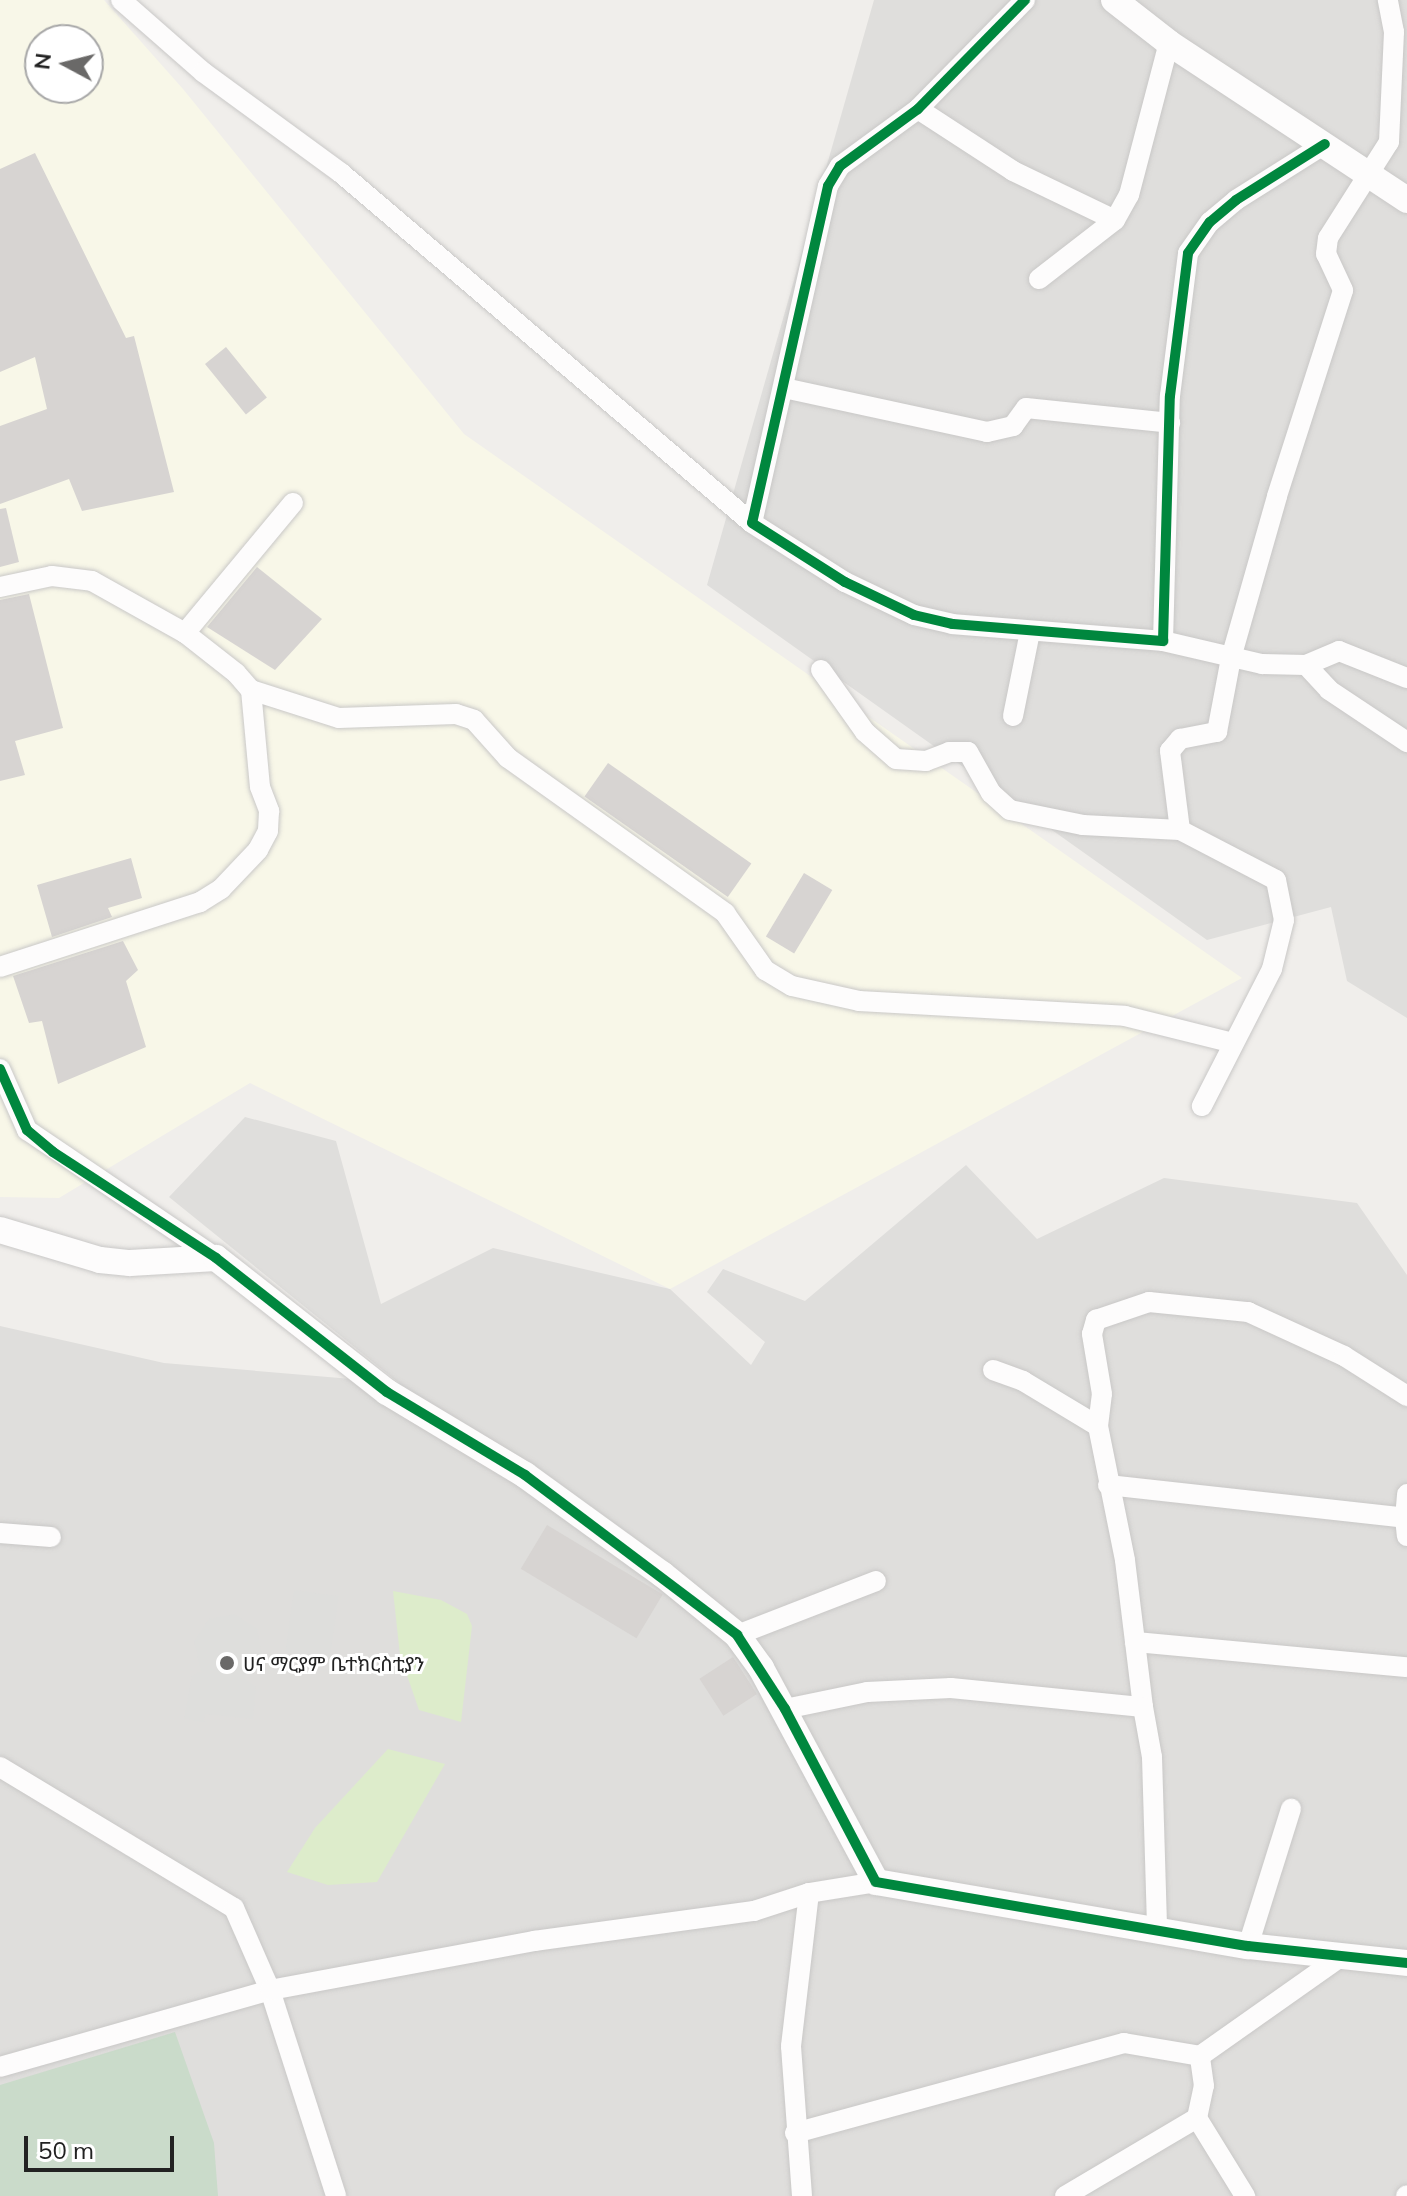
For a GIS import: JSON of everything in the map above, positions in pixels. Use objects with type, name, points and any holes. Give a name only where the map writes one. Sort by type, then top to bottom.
[{"type":"street","points":[[121,0],[203,72],[341,173],[752,523],[845,582],[914,615],[1030,632],[1163,641],[1231,658],[1306,665],[1339,651],[1407,678]]},
{"type":"street","points":[[752,523],[828,186],[840,166],[918,109],[1025,0]]},
{"type":"street","points":[[1114,0],[1169,43],[1369,172],[1407,200]]},
{"type":"street","points":[[1180,830],[1170,751],[1180,739],[1217,732],[1231,658],[1343,290],[1326,254],[1328,238],[1369,172],[1381,159],[1391,123],[1394,32],[1388,0]]},
{"type":"street","points":[[1039,279],[1115,220],[1139,163],[1169,43]]},
{"type":"street","points":[[918,109],[1013,171],[1115,220]]},
{"type":"street","points":[[1163,641],[1170,423],[1184,280],[1194,241],[1236,200],[1325,144]]},
{"type":"street","points":[[784,388],[987,432],[1013,426],[1026,408],[1170,423]]},
{"type":"street","points":[[185,633],[293,503]]},
{"type":"street","points":[[0,587],[52,576],[92,581],[185,633],[251,690],[339,718],[456,714],[474,720],[508,758],[725,913],[765,970],[792,986],[859,1001],[1125,1016],[1233,1043]]},
{"type":"street","points":[[1013,716],[1030,632]]},
{"type":"street","points":[[1306,665],[1329,690],[1407,742]]},
{"type":"street","points":[[821,670],[883,752],[912,762],[968,752],[991,793],[1010,810],[1083,825],[1180,830],[1261,869],[1276,880],[1282,897],[1284,920],[1272,969],[1202,1106]]},
{"type":"street","points":[[0,967],[200,902],[221,889],[258,850],[268,831],[269,811],[250,718],[251,690]]},
{"type":"street","points":[[0,1069],[27,1130],[216,1258],[387,1392],[525,1475],[737,1635],[785,1709],[876,1882]]},
{"type":"street","points":[[0,1230],[100,1260],[130,1263],[216,1258]]},
{"type":"street","points":[[1157,1930],[1152,1757],[1098,1426],[1102,1394],[1092,1334],[1096,1320],[1149,1302],[1248,1312],[1344,1356],[1407,1396]]},
{"type":"street","points":[[993,1370],[1023,1381],[1098,1426]]},
{"type":"street","points":[[1108,1485],[1406,1527],[1407,1494]]},
{"type":"street","points":[[0,1533],[51,1537]]},
{"type":"street","points":[[737,1635],[876,1581]]},
{"type":"street","points":[[1135,1642],[1407,1667]]},
{"type":"street","points":[[785,1709],[867,1692],[951,1688],[1143,1707]]},
{"type":"street","points":[[0,1767],[234,1908],[270,1990],[336,2196]]},
{"type":"street","points":[[1248,1946],[1291,1809]]},
{"type":"street","points":[[0,2067],[270,1990],[534,1941],[754,1911],[809,1893],[876,1882],[1248,1946],[1407,1963]]},
{"type":"street","points":[[802,2196],[791,2046],[809,1893]]},
{"type":"street","points":[[795,2133],[1124,2043],[1200,2056],[1339,1958]]},
{"type":"street","points":[[1200,2056],[1204,2086],[1197,2118],[1245,2196]]},
{"type":"street","points":[[1065,2196],[1197,2118]]},
{"type":"shaded area","points":[[0,0],[104,0],[183,89],[464,434],[1242,978],[670,1289],[250,1083],[59,1198],[0,1197]]},
{"type":"shaded area","points":[[874,0],[1407,0],[1407,1018],[1347,981],[1331,907],[1207,940],[707,585]]},
{"type":"shaded area","points":[[245,1117],[336,1141],[381,1304],[493,1248],[670,1289],[751,1365],[765,1342],[707,1292],[723,1269],[805,1301],[966,1165],[1037,1239],[1164,1178],[1357,1203],[1407,1275],[1407,2196],[0,2196],[0,1326],[164,1363],[399,1383],[169,1197]]},
{"type":"shaded area","points":[[294,1590],[339,1596],[330,1659],[285,1652]]},
{"type":"shaded area","name":"ሀና ማርያም ቤተክርስቲያን","points":[[235,1614],[257,1629],[262,1655],[244,1678],[256,1687],[253,1719],[205,1714],[204,1722],[184,1719],[192,1676],[201,1671],[194,1641],[209,1619]]},
{"type":"green space","points":[[393,1591],[441,1600],[467,1614],[472,1626],[461,1722],[419,1710],[400,1655]]},
{"type":"green space","points":[[388,1749],[445,1764],[377,1882],[328,1885],[287,1872],[315,1828]]},
{"type":"green space","points":[[175,2032],[214,2143],[218,2196],[0,2196],[0,2085]]},
{"type":"building","points":[[35,153],[126,338],[134,336],[174,492],[82,511],[69,479],[0,504],[0,426],[47,409],[35,357],[0,372],[0,169]]},
{"type":"building","points":[[226,347],[267,398],[246,415],[205,364]]},
{"type":"building","points":[[6,508],[19,562],[0,567],[0,509]]},
{"type":"building","points":[[257,567],[322,619],[275,670],[207,627]]},
{"type":"building","points":[[29,594],[63,728],[15,741],[25,775],[0,781],[0,600]]},
{"type":"building","points":[[608,763],[751,863],[728,897],[584,797]]},
{"type":"building","points":[[131,858],[142,898],[108,908],[112,917],[52,937],[37,885]]},
{"type":"building","points":[[804,873],[832,890],[794,953],[766,936]]},
{"type":"building","points":[[123,941],[138,970],[126,981],[146,1047],[58,1084],[42,1021],[29,1023],[13,976]]},
{"type":"building","points":[[547,1525],[663,1595],[636,1638],[521,1569]]},
{"type":"building","points":[[733,1657],[757,1694],[723,1716],[699,1679]]},
{"type":"cycle path","points":[[1025,0],[918,109],[840,166],[828,186],[752,523],[845,582],[914,615],[952,624],[1163,641],[1170,396],[1188,253],[1210,222],[1236,200],[1325,144]]},
{"type":"cycle path","points":[[0,1069],[27,1130],[53,1152],[216,1258],[387,1392],[525,1475],[737,1635],[785,1709],[876,1882],[1248,1946],[1407,1963]]},
{"type":"place","name":"ሀና ማርያም ቤተክርስቲያን","points":[[227,1663]]}]
